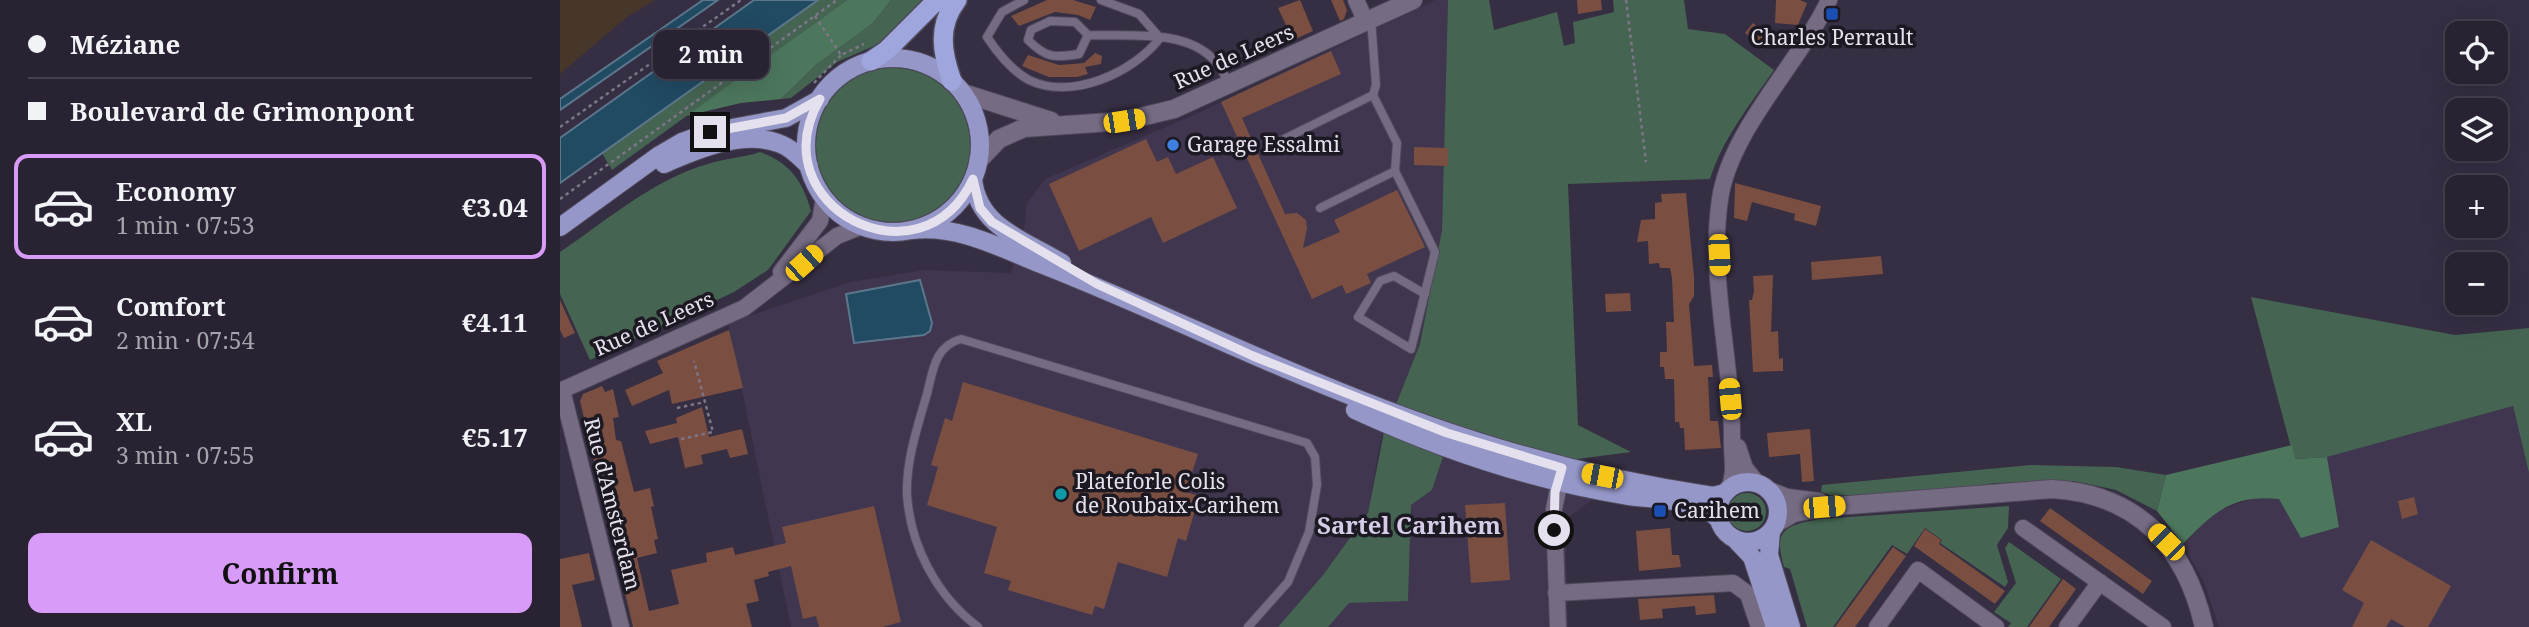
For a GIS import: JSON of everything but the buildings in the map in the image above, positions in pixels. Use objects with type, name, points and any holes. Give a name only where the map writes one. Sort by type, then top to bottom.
[{"type":"highway","points":[[868,52],[887,50],[937,0]]},
{"type":"highway","points":[[957,0],[947,15],[942,37],[957,87]]},
{"type":"main road","points":[[560,227],[658,156],[694,137],[786,118],[868,52],[909,60],[936,70],[957,87],[978,125],[978,161],[973,179],[948,212],[912,230]]},
{"type":"main road","points":[[814,95],[808,127],[809,166],[824,198],[841,215],[862,226],[883,232],[941,228],[960,232],[1097,284],[1253,356],[1398,430],[1478,459],[1560,475],[1699,508],[1720,521]]},
{"type":"main road","points":[[608,194],[690,152],[736,142],[776,142],[809,166]]},
{"type":"main road","points":[[973,179],[980,208],[992,222],[1097,284]]},
{"type":"main road","points":[[1560,475],[1707,495],[1727,491],[1740,483],[1763,487],[1777,503],[1768,549],[1791,627]]},
{"type":"main road","points":[[1727,491],[1719,506],[1720,521],[1727,534],[1752,557],[1775,627]]},
{"type":"main road","points":[[1735,539],[1754,541],[1774,527]]},
{"type":"street","points":[[1356,0],[1368,21]]},
{"type":"street","name":"Rue de Leers","points":[[978,161],[1006,135],[1029,127],[1145,118],[1174,109],[1413,0]]},
{"type":"street","points":[[1727,491],[1734,473],[1733,424],[1719,260],[1718,213],[1724,181],[1743,136],[1797,58],[1829,0]]},
{"type":"street","name":"Rue de Leers","points":[[957,87],[996,106],[1065,124]]},
{"type":"street","name":"Rue de Leers","points":[[765,293],[817,226],[824,211],[824,198]]},
{"type":"street","name":"Rue de Leers","points":[[561,391],[744,308],[837,236],[862,226]]},
{"type":"street","name":"Rue d'Amsterdam","points":[[561,391],[621,627]]},
{"type":"street","points":[[1733,424],[1745,468],[1763,487],[1787,498],[1847,505]]},
{"type":"street","points":[[1558,627],[1554,509],[1560,475]]},
{"type":"street","points":[[1774,527],[1789,515],[1807,509],[1847,505],[2052,489],[2103,498],[2140,518],[2177,556],[2192,583],[2204,627]]},
{"type":"street","points":[[2023,528],[2163,627]]},
{"type":"street","points":[[1886,624],[1918,570],[1996,627]]},
{"type":"street","points":[[2067,627],[2100,582]]},
{"type":"street","points":[[1556,593],[1733,583],[1748,594],[1759,627]]},
{"type":"lane","points":[[1024,0],[1002,12],[987,37],[998,54],[1029,80],[1065,87],[1098,81],[1147,54],[1160,38]]},
{"type":"lane","points":[[1101,0],[1139,14],[1160,38]]},
{"type":"lane","points":[[1088,36],[1079,54],[1062,57],[1043,55],[1028,40],[1031,30],[1050,21],[1075,22],[1088,36],[1160,38],[1195,45],[1215,61],[1230,84]]},
{"type":"lane","points":[[1368,21],[1376,85],[1373,95],[1397,143],[1395,172],[1435,253],[1425,294],[1411,349],[1358,317],[1380,281],[1394,276],[1425,294]]},
{"type":"lane","points":[[1280,141],[1373,95]]},
{"type":"lane","points":[[1321,208],[1395,172]]},
{"type":"lane","points":[[978,627],[961,614],[930,574],[914,533],[907,493],[913,441],[938,354],[949,342],[961,339],[1307,443],[1315,457],[1317,485],[1309,532],[1288,582],[1248,627]]},
{"type":"path","points":[[560,127],[741,0]]},
{"type":"path","points":[[560,199],[837,0]]},
{"type":"path","points":[[1626,0],[1646,162]]},
{"type":"path","points":[[815,16],[841,55]]},
{"type":"path","points":[[814,95],[824,69],[841,55],[868,52]]},
{"type":"path","points":[[681,439],[713,432],[694,361]]},
{"type":"path","points":[[677,408],[705,402]]},
{"type":"shaded area","points":[[560,0],[655,0],[627,17],[560,74]]},
{"type":"shaded area","points":[[1435,0],[1448,0],[1442,230],[1420,344],[1380,443],[1368,513],[1323,575],[1278,627],[791,627],[728,323],[850,282],[925,270],[1011,273],[1024,229],[1027,203],[1045,179],[1196,114]]},
{"type":"shaded area","points":[[2513,406],[2529,473],[2529,627],[2219,627],[2203,580],[2183,545],[2216,511],[2257,497],[2279,499],[2297,527],[2339,527],[2327,457]]},
{"type":"shaded area","points":[[1443,457],[1596,497],[1565,520],[1568,627],[1328,627],[1348,603],[1408,600],[1411,505],[1432,490]]},
{"type":"green space","points":[[818,0],[847,0],[612,170],[602,153]]},
{"type":"green space","points":[[847,0],[891,0],[873,23],[816,65],[781,99],[741,103],[686,116]]},
{"type":"green space","points":[[891,0],[927,0],[890,39],[837,62],[791,98],[781,99],[816,65],[873,23]]},
{"type":"green space","points":[[1448,0],[1489,0],[1494,30],[1557,12],[1564,46],[1575,43],[1573,22],[1614,12],[1613,0],[1684,0],[1688,29],[1725,34],[1774,70],[1730,136],[1710,179],[1568,184],[1578,425],[1631,452],[1562,461],[1394,409],[1420,344],[1442,230]]},
{"type":"green space","points":[[893,68],[922,74],[947,91],[964,116],[970,145],[964,174],[947,199],[922,216],[893,222],[864,216],[839,199],[822,174],[816,145],[822,116],[839,91],[864,74]]},
{"type":"green space","points":[[760,152],[787,167],[804,191],[811,211],[768,270],[734,292],[590,360],[560,294],[560,252],[631,202],[669,180],[714,162]]},
{"type":"green space","points":[[2251,297],[2455,335],[2529,328],[2529,473],[2513,406],[2327,457],[2294,459]]},
{"type":"green space","points":[[1384,432],[1443,457],[1432,490],[1411,505],[1408,601],[1349,603],[1328,627],[1278,627],[1323,575],[1368,513]]},
{"type":"green space","points":[[2292,445],[2295,459],[2327,457],[2339,527],[2301,538],[2279,499],[2263,498],[2225,508],[2204,523],[2183,544],[2157,511],[2166,475]]},
{"type":"green space","points":[[2030,465],[2116,467],[2166,475],[2157,511],[2116,490],[2074,481],[1996,483],[1901,495],[1830,495],[1821,492],[1822,485]]},
{"type":"green space","points":[[1747,493],[1760,499],[1766,512],[1760,525],[1747,531],[1734,525],[1728,512],[1734,499]]},
{"type":"green space","points":[[2009,506],[2008,528],[1997,545],[2008,582],[2005,587],[1940,543],[1942,540],[1925,528],[1907,554],[1892,545],[1833,627],[1807,627],[1790,569],[1784,567],[1781,554],[1781,537],[1790,527],[1819,519]]},
{"type":"green space","points":[[2009,542],[2061,579],[2027,627],[2008,627],[2011,623],[1994,612],[2016,583],[2005,548]]},
{"type":"water","points":[[703,0],[718,0],[560,110],[560,99]]},
{"type":"water","points":[[754,0],[818,0],[560,183],[560,138]]},
{"type":"water","points":[[920,280],[932,323],[930,331],[924,335],[854,343],[846,294]]},
{"type":"place","name":"Charles Perrault","points":[[1832,14]]},
{"type":"place","name":"Garage Essalmi","points":[[1173,145]]},
{"type":"place","name":"Plateforle Colis de Roubaix-Carihem","points":[[1061,494]]},
{"type":"place","name":"Carihem","points":[[1660,511]]},
{"type":"district","name":"Sartel Carihem","points":[[1409,526]]},
{"type":"route","points":[[710,132],[786,118],[820,99],[808,127],[809,166],[824,198],[851,221],[883,232],[920,228],[942,217],[955,206],[973,179],[980,208],[992,222],[1097,284],[1253,356],[1396,414],[1485,446],[1562,468],[1555,492],[1554,530]]}]
